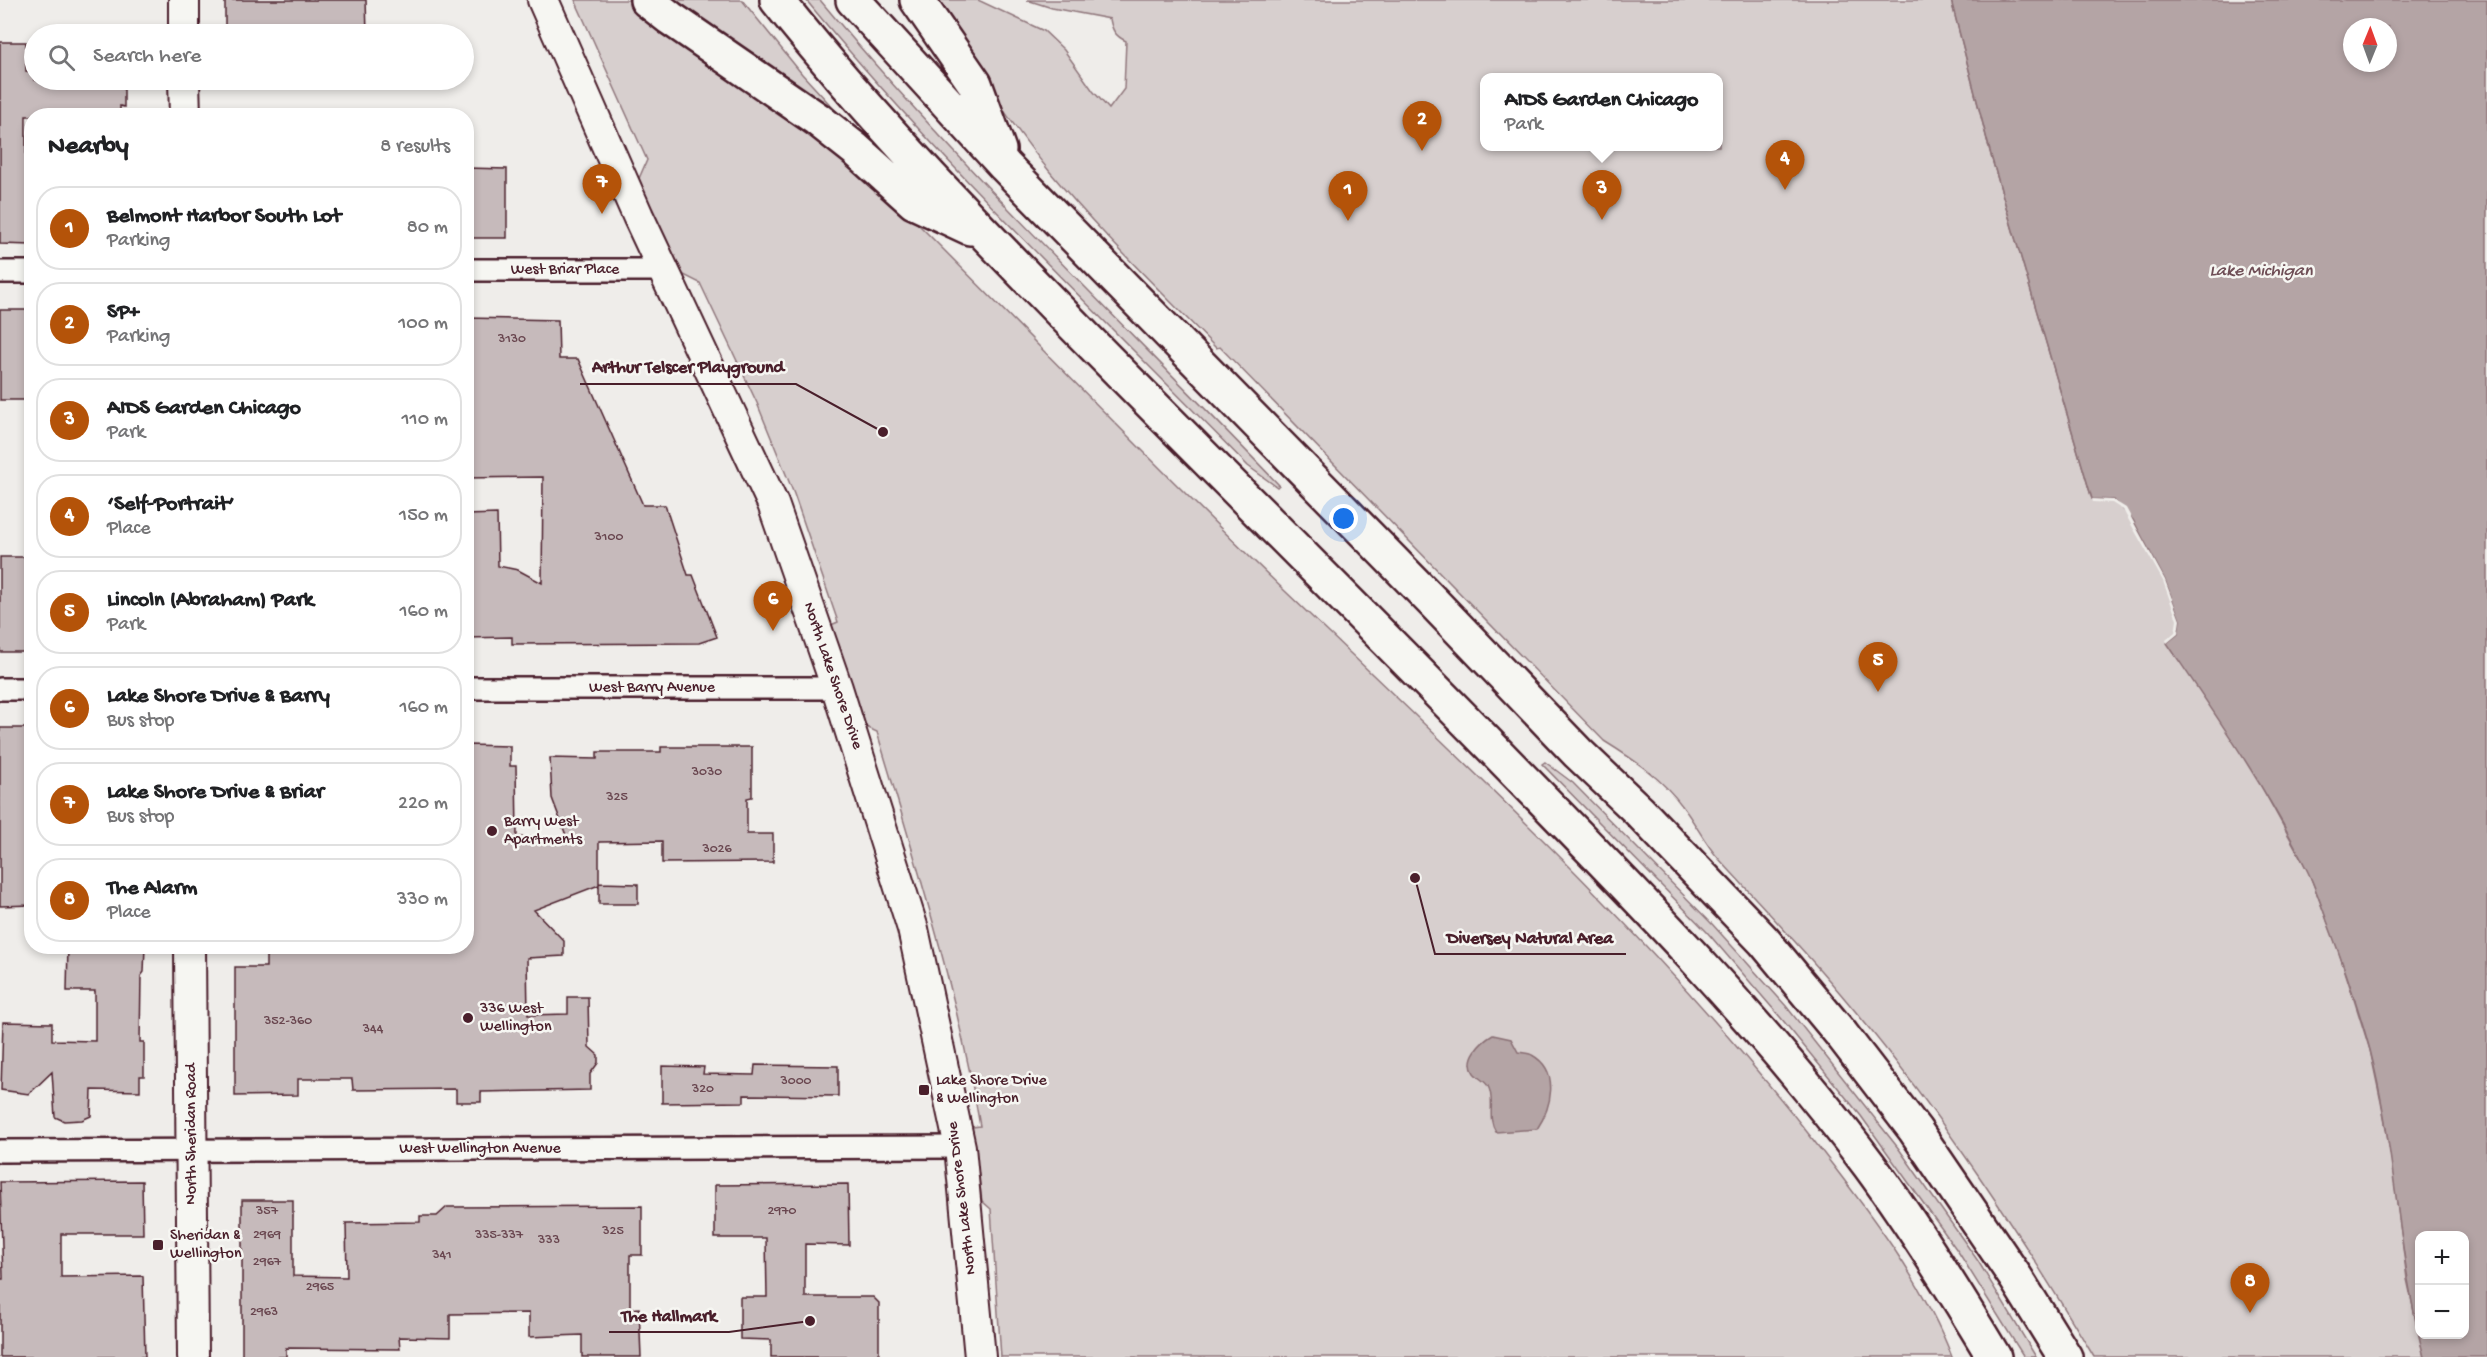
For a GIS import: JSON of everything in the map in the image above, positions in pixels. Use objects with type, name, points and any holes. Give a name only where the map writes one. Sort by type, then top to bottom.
[{"type":"highway","points":[[647,0],[817,119],[914,202],[984,234]]},
{"type":"highway","points":[[777,0],[834,71],[984,234],[1425,679],[1706,969],[1786,1061],[1871,1168],[1994,1357]]},
{"type":"highway","points":[[853,0],[1005,166],[1764,941],[1842,1035],[1915,1130],[2016,1278],[2065,1357]]},
{"type":"highway","points":[[917,0],[975,84],[1005,166]]},
{"type":"street","points":[[184,0],[184,24]]},
{"type":"street","name":"North Lake Shore Drive","points":[[543,0],[663,270],[773,504],[837,688],[913,929],[960,1147],[980,1357]]},
{"type":"street","points":[[184,90],[184,108]]},
{"type":"street","name":"West Briar Place","points":[[474,270],[663,270]]},
{"type":"street","points":[[0,272],[24,272]]},
{"type":"street","name":"West Barry Avenue","points":[[474,688],[837,688]]},
{"type":"street","points":[[0,689],[24,689]]},
{"type":"street","name":"North Sheridan Road","points":[[190,954],[193,1357]]},
{"type":"street","name":"West Wellington Avenue","points":[[0,1151],[960,1147]]},
{"type":"shaded area","points":[[575,0],[630,0],[796,123],[870,182],[920,226],[1240,547],[1491,788],[1689,992],[1811,1137],[1908,1270],[1952,1357],[1001,1357],[991,1209],[982,1201],[972,1127],[980,1126],[971,1076],[935,927],[877,732],[866,727],[831,625],[838,622],[794,494],[757,403],[700,283],[678,272],[637,183],[647,160]]},
{"type":"shaded area","points":[[665,0],[742,0],[802,74],[858,135]]},
{"type":"shaded area","points":[[806,0],[820,0],[874,63],[987,186],[1279,485],[1277,487],[1248,466],[1022,238],[911,121]]},
{"type":"shaded area","points":[[930,0],[978,0],[1044,31],[1064,50],[1093,91],[1109,109],[1124,89],[1126,41],[1115,32],[1110,19],[1052,8],[1027,0],[1951,0],[1992,159],[2092,499],[2113,500],[2126,508],[2165,580],[2180,620],[2178,634],[2309,873],[2338,949],[2370,1050],[2381,1102],[2391,1155],[2407,1279],[2415,1316],[2415,1339],[2420,1339],[2424,1357],[2094,1357],[2010,1223],[1920,1094],[1839,991],[1714,853],[1675,797],[1647,770],[1604,741],[1220,347],[1216,348],[1110,240],[1069,195],[1034,151]]},
{"type":"shaded area","points":[[1545,762],[1573,783],[1713,925],[1786,1006],[1899,1149],[1978,1261],[2036,1357],[2024,1357],[1959,1253],[1861,1116],[1781,1018],[1707,932],[1542,764]]},
{"type":"water","name":"Lake Michigan","points":[[1951,0],[2487,0],[2487,1357],[2424,1357],[2420,1339],[2469,1339],[2469,1231],[2415,1231],[2415,1319],[2379,1088],[2355,1001],[2318,895],[2276,811],[2167,643],[2178,634],[2180,620],[2165,580],[2133,520],[2114,500],[2092,499],[1992,159]]},
{"type":"water","points":[[1493,1035],[1511,1039],[1518,1052],[1532,1055],[1547,1070],[1551,1090],[1546,1111],[1537,1129],[1496,1132],[1493,1126],[1490,1092],[1487,1084],[1474,1073],[1471,1062],[1479,1046]]},
{"type":"pier","points":[[2092,499],[2113,500],[2126,508],[2165,580],[2180,620],[2178,634],[2167,643],[2166,640],[2175,632],[2177,620],[2163,581],[2123,510],[2112,503],[2093,502]]},
{"type":"building","points":[[225,0],[366,0],[367,24],[225,24]]},
{"type":"building","points":[[0,42],[24,42],[24,90],[124,90],[124,107],[24,108],[24,245],[0,244]]},
{"type":"building","points":[[474,168],[507,169],[507,238],[474,238]]},
{"type":"building","points":[[0,310],[24,310],[24,400],[0,400]]},
{"type":"building","points":[[474,318],[558,320],[559,359],[578,359],[643,505],[665,505],[688,575],[693,575],[717,637],[699,643],[512,644],[512,637],[474,638],[474,515],[497,514],[498,566],[518,570],[542,583],[543,477],[474,478]]},
{"type":"building","points":[[0,557],[24,557],[24,652],[0,652]]},
{"type":"building","points":[[0,728],[24,728],[24,905],[0,906]]},
{"type":"building","points":[[474,745],[510,746],[510,766],[516,766],[517,837],[567,838],[552,798],[550,758],[597,759],[597,752],[661,752],[661,747],[752,747],[752,797],[747,798],[747,834],[773,834],[773,862],[662,863],[662,841],[599,842],[599,885],[534,910],[564,941],[564,956],[527,958],[528,1015],[568,1014],[568,997],[588,997],[589,1047],[598,1055],[598,1063],[590,1074],[590,1090],[481,1092],[481,1102],[456,1102],[456,1089],[353,1090],[352,1079],[298,1079],[298,1095],[235,1096],[235,967],[266,967],[266,954],[474,954]]},
{"type":"building","points":[[599,883],[638,884],[638,904],[599,904]]},
{"type":"building","points":[[68,954],[145,954],[144,972],[141,976],[140,1042],[144,1042],[144,1076],[140,1076],[140,1091],[92,1090],[91,1116],[82,1120],[64,1121],[55,1117],[52,1072],[29,1094],[1,1090],[3,1022],[52,1023],[52,1040],[95,1041],[95,991],[67,991]]},
{"type":"building","points":[[755,1065],[838,1066],[838,1096],[744,1095],[744,1102],[662,1103],[662,1066],[704,1067],[703,1074],[754,1075]]},
{"type":"building","points":[[142,1181],[143,1234],[61,1234],[61,1277],[143,1276],[145,1357],[0,1357],[0,1279],[3,1279],[0,1182]]},
{"type":"building","points":[[848,1184],[849,1245],[805,1244],[805,1297],[873,1297],[879,1303],[879,1357],[771,1357],[771,1340],[740,1339],[740,1297],[767,1297],[766,1238],[715,1238],[715,1185]]},
{"type":"building","points":[[242,1200],[293,1200],[293,1276],[347,1277],[346,1223],[420,1222],[420,1216],[437,1216],[447,1207],[642,1206],[642,1255],[630,1255],[630,1309],[639,1308],[641,1357],[582,1357],[582,1335],[529,1337],[529,1313],[450,1314],[450,1338],[399,1337],[400,1349],[286,1348],[286,1357],[242,1357]]},
{"type":"place","name":"SP+","points":[[1422,151]]},
{"type":"place","name":"‘Self-Portrait’","points":[[1785,190]]},
{"type":"place","name":"Lake Shore Drive & Briar","points":[[602,214]]},
{"type":"place","name":"AIDS Garden Chicago","points":[[1602,220]]},
{"type":"place","name":"Belmont Harbor South Lot","points":[[1348,221]]},
{"type":"place","name":"Arthur Telscer Playground","points":[[883,432]]},
{"type":"place","name":"Lake Shore Drive & Barry","points":[[773,631]]},
{"type":"place","name":"Lincoln (Abraham) Park","points":[[1878,692]]},
{"type":"place","name":"Barry West Apartments","points":[[492,831]]},
{"type":"place","name":"Diversey Natural Area","points":[[1415,878]]},
{"type":"place","name":"336 West Wellington","points":[[468,1018]]},
{"type":"place","name":"Lake Shore Drive & Wellington","points":[[924,1090]]},
{"type":"place","name":"Sheridan & Wellington","points":[[158,1245]]},
{"type":"place","name":"The Alarm","points":[[2250,1313]]},
{"type":"place","name":"The Hallmark","points":[[810,1321]]}]
